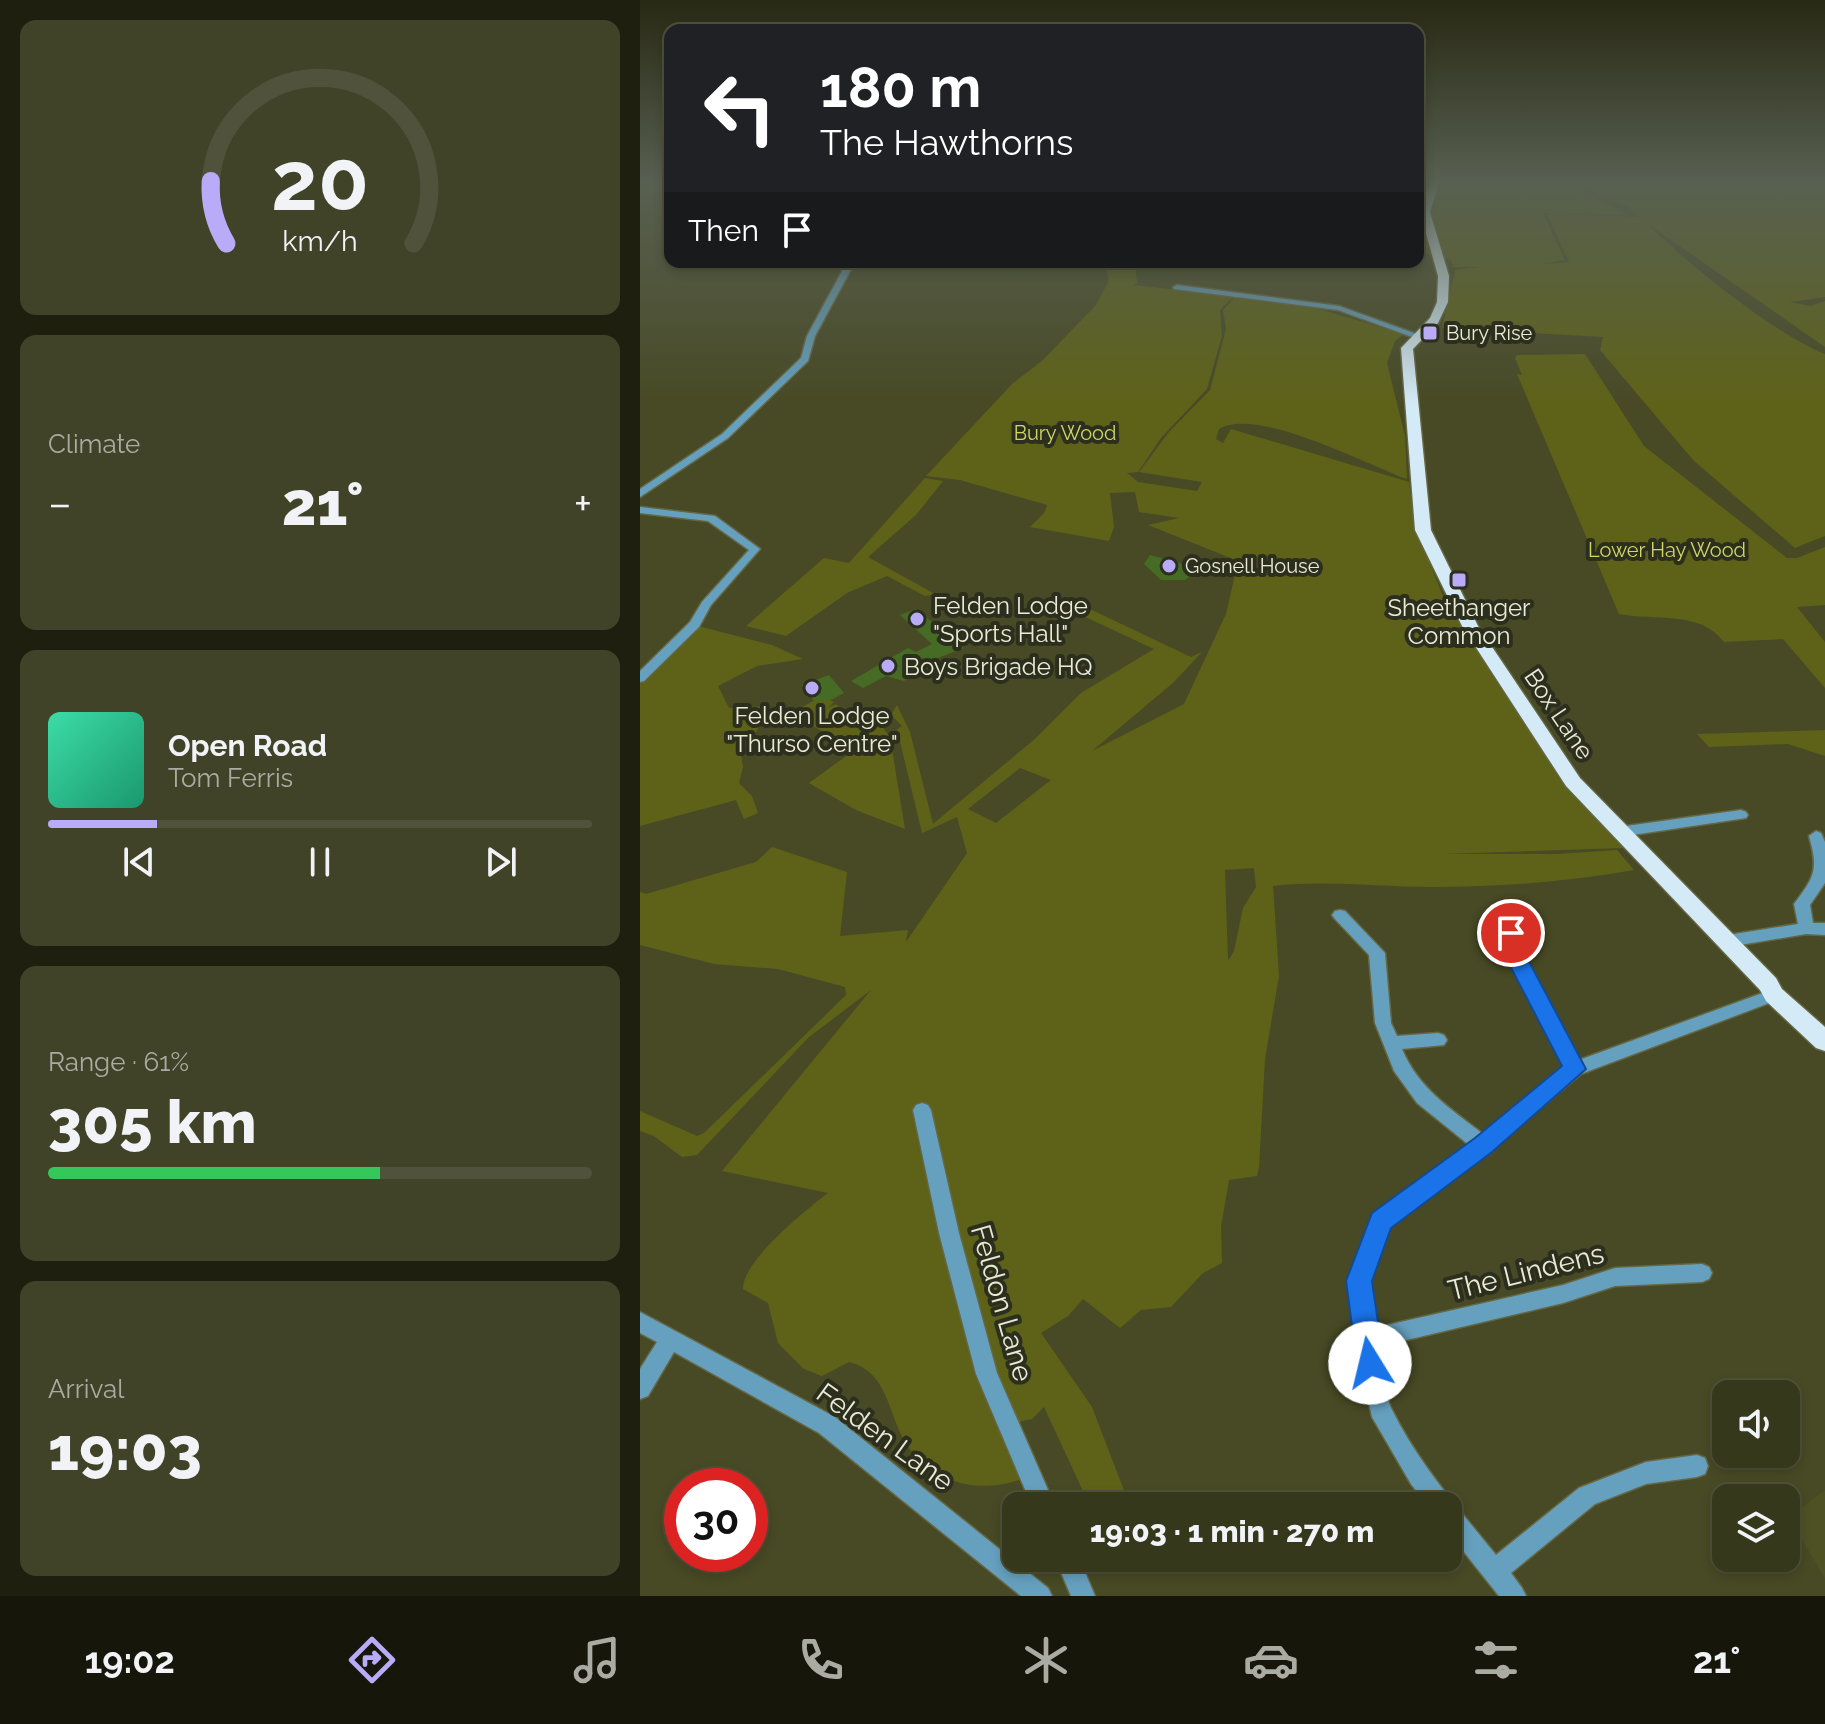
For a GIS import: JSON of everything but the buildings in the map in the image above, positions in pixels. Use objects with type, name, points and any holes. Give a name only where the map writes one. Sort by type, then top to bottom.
[{"type":"main road","points":[[1418,336],[1435,319],[1447,287],[1438,256]]},
{"type":"main road","name":"Box Lane","points":[[1418,336],[1407,348],[1423,530],[1470,626],[1573,782],[1728,941],[1768,984],[1774,995],[1825,1041]]},
{"type":"street","points":[[640,494],[725,436],[805,359],[811,336],[848,268]]},
{"type":"street","points":[[1177,287],[1339,308],[1418,336]]},
{"type":"street","points":[[640,510],[711,518],[751,543],[755,549],[706,604],[695,624],[640,678]]},
{"type":"street","points":[[1619,832],[1741,815]]},
{"type":"street","points":[[1806,928],[1802,904],[1817,891],[1824,859],[1816,836]]},
{"type":"street","points":[[1340,915],[1377,953],[1383,1023],[1400,1066],[1423,1098],[1483,1145]]},
{"type":"street","points":[[1728,941],[1806,928],[1825,929]]},
{"type":"street","points":[[1511,933],[1516,958],[1575,1069]]},
{"type":"street","points":[[1431,1492],[1380,1409],[1365,1340],[1359,1281],[1381,1221],[1483,1145],[1575,1069],[1774,995]]},
{"type":"street","points":[[1391,1043],[1438,1040]]},
{"type":"street","name":"Feldon Lane","points":[[922,1110],[949,1233],[987,1374],[1038,1492]]},
{"type":"street","name":"The Lindens","points":[[1365,1340],[1563,1294],[1615,1277],[1702,1273]]},
{"type":"street","name":"Felden Lane","points":[[640,1322],[827,1425],[1040,1596]]},
{"type":"street","points":[[640,1389],[671,1338]]},
{"type":"street","points":[[1493,1572],[1587,1496],[1646,1473],[1697,1466]]},
{"type":"street","points":[[1462,1532],[1514,1596]]},
{"type":"street","points":[[1073,1572],[1083,1596]]},
{"type":"shaded area","points":[[1825,1490],[1825,1579],[1800,1536],[1800,1509]]},
{"type":"green space","points":[[1438,256],[1563,256],[1565,260],[1542,264],[1569,262],[1566,256],[1682,256],[1757,315],[1825,354],[1825,536],[1795,548],[1693,460],[1600,350],[1603,337],[1442,328],[1455,270],[1479,267],[1453,267],[1451,260]]},
{"type":"green space","points":[[1695,256],[1825,256],[1825,297],[1790,302],[1810,306],[1825,301],[1825,347]]},
{"type":"green space","name":"Bury Wood","points":[[1106,268],[1136,268],[1137,283],[1133,285],[1234,296],[1220,310],[1222,336],[1207,389],[1161,438],[1138,472],[1127,473],[1138,482],[1197,491],[1202,482],[1139,472],[1169,432],[1210,390],[1226,329],[1223,310],[1236,296],[1309,306],[1404,334],[1395,341],[1387,363],[1405,436],[1407,479],[1312,440],[1259,425],[1236,424],[1219,429],[1216,439],[1223,443],[1231,429],[1409,482],[1415,526],[1442,594],[1551,763],[1624,848],[1443,854],[1558,854],[1617,850],[1634,870],[1559,881],[1483,886],[1273,886],[1279,976],[1265,1059],[1259,1167],[1257,1176],[1229,1180],[1221,1227],[1222,1263],[1203,1273],[1171,1307],[1141,1310],[1120,1328],[1083,1299],[1068,1316],[1041,1333],[1092,1407],[1125,1492],[1083,1492],[1044,1407],[1032,1419],[1018,1422],[1024,1478],[990,1486],[957,1482],[941,1476],[927,1467],[904,1440],[885,1394],[871,1374],[849,1362],[822,1376],[804,1369],[778,1343],[768,1303],[743,1289],[745,1278],[764,1251],[791,1223],[828,1193],[722,1171],[871,990],[809,1037],[697,1155],[682,1157],[654,1136],[640,1131],[640,1111],[697,1136],[704,1133],[846,995],[845,987],[778,969],[714,964],[640,945],[640,892],[646,894],[756,862],[772,847],[847,872],[840,936],[908,930],[906,942],[967,853],[957,817],[922,833],[897,729],[902,726],[891,715],[897,705],[910,732],[933,824],[1036,738],[1081,693],[1154,649],[1066,608],[1075,602],[1191,657],[1202,652],[1174,682],[1092,751],[1184,704],[1226,614],[1238,561],[1148,525],[1179,518],[1139,512],[1135,492],[1110,493],[1114,527],[1109,541],[1030,527],[1045,512],[1047,505],[960,480],[926,476],[1013,383],[1042,361],[1095,306],[1109,281]],"holes":[[[1020,768],[1051,780],[996,823],[968,809]],[[1254,868],[1256,887],[1243,908],[1234,951],[1228,961],[1225,870]]]},
{"type":"green space","name":"Lower Hay Wood","points":[[1585,354],[1644,446],[1787,558],[1797,558],[1825,547],[1825,605],[1797,607],[1825,642],[1825,688],[1783,639],[1724,642],[1703,625],[1690,621],[1619,614],[1517,374],[1522,375],[1515,358],[1517,355]]},
{"type":"green space","points":[[925,478],[943,481],[916,515],[868,557],[935,594],[925,596],[887,576],[847,593],[786,636],[746,626],[824,558],[849,563]]},
{"type":"green space","points":[[698,626],[772,645],[803,659],[757,666],[718,686],[729,708],[768,706],[766,717],[741,754],[743,767],[739,783],[752,796],[758,813],[744,819],[736,800],[640,826],[640,682]]},
{"type":"green space","points":[[822,696],[834,702],[828,708],[836,704],[846,713],[871,712],[890,737],[905,829],[856,810],[809,783],[856,749],[790,714]]},
{"type":"green space","points":[[1825,730],[1825,756],[1788,744],[1709,747],[1697,734]]},
{"type":"place","name":"Bury Rise","points":[[1430,333]]},
{"type":"place","name":"Gosnell House","points":[[1169,566]]},
{"type":"place","name":"Sheethanger Common","points":[[1459,580]]},
{"type":"place","name":"Felden Lodge \"Sports Hall\"","points":[[917,619]]},
{"type":"place","name":"Boys Brigade HQ","points":[[888,666]]},
{"type":"place","name":"Felden Lodge \"Thurso Centre\"","points":[[812,688]]},
{"type":"route","points":[[1370,1363],[1359,1281],[1381,1221],[1483,1145],[1575,1069],[1516,958],[1511,933]]}]
